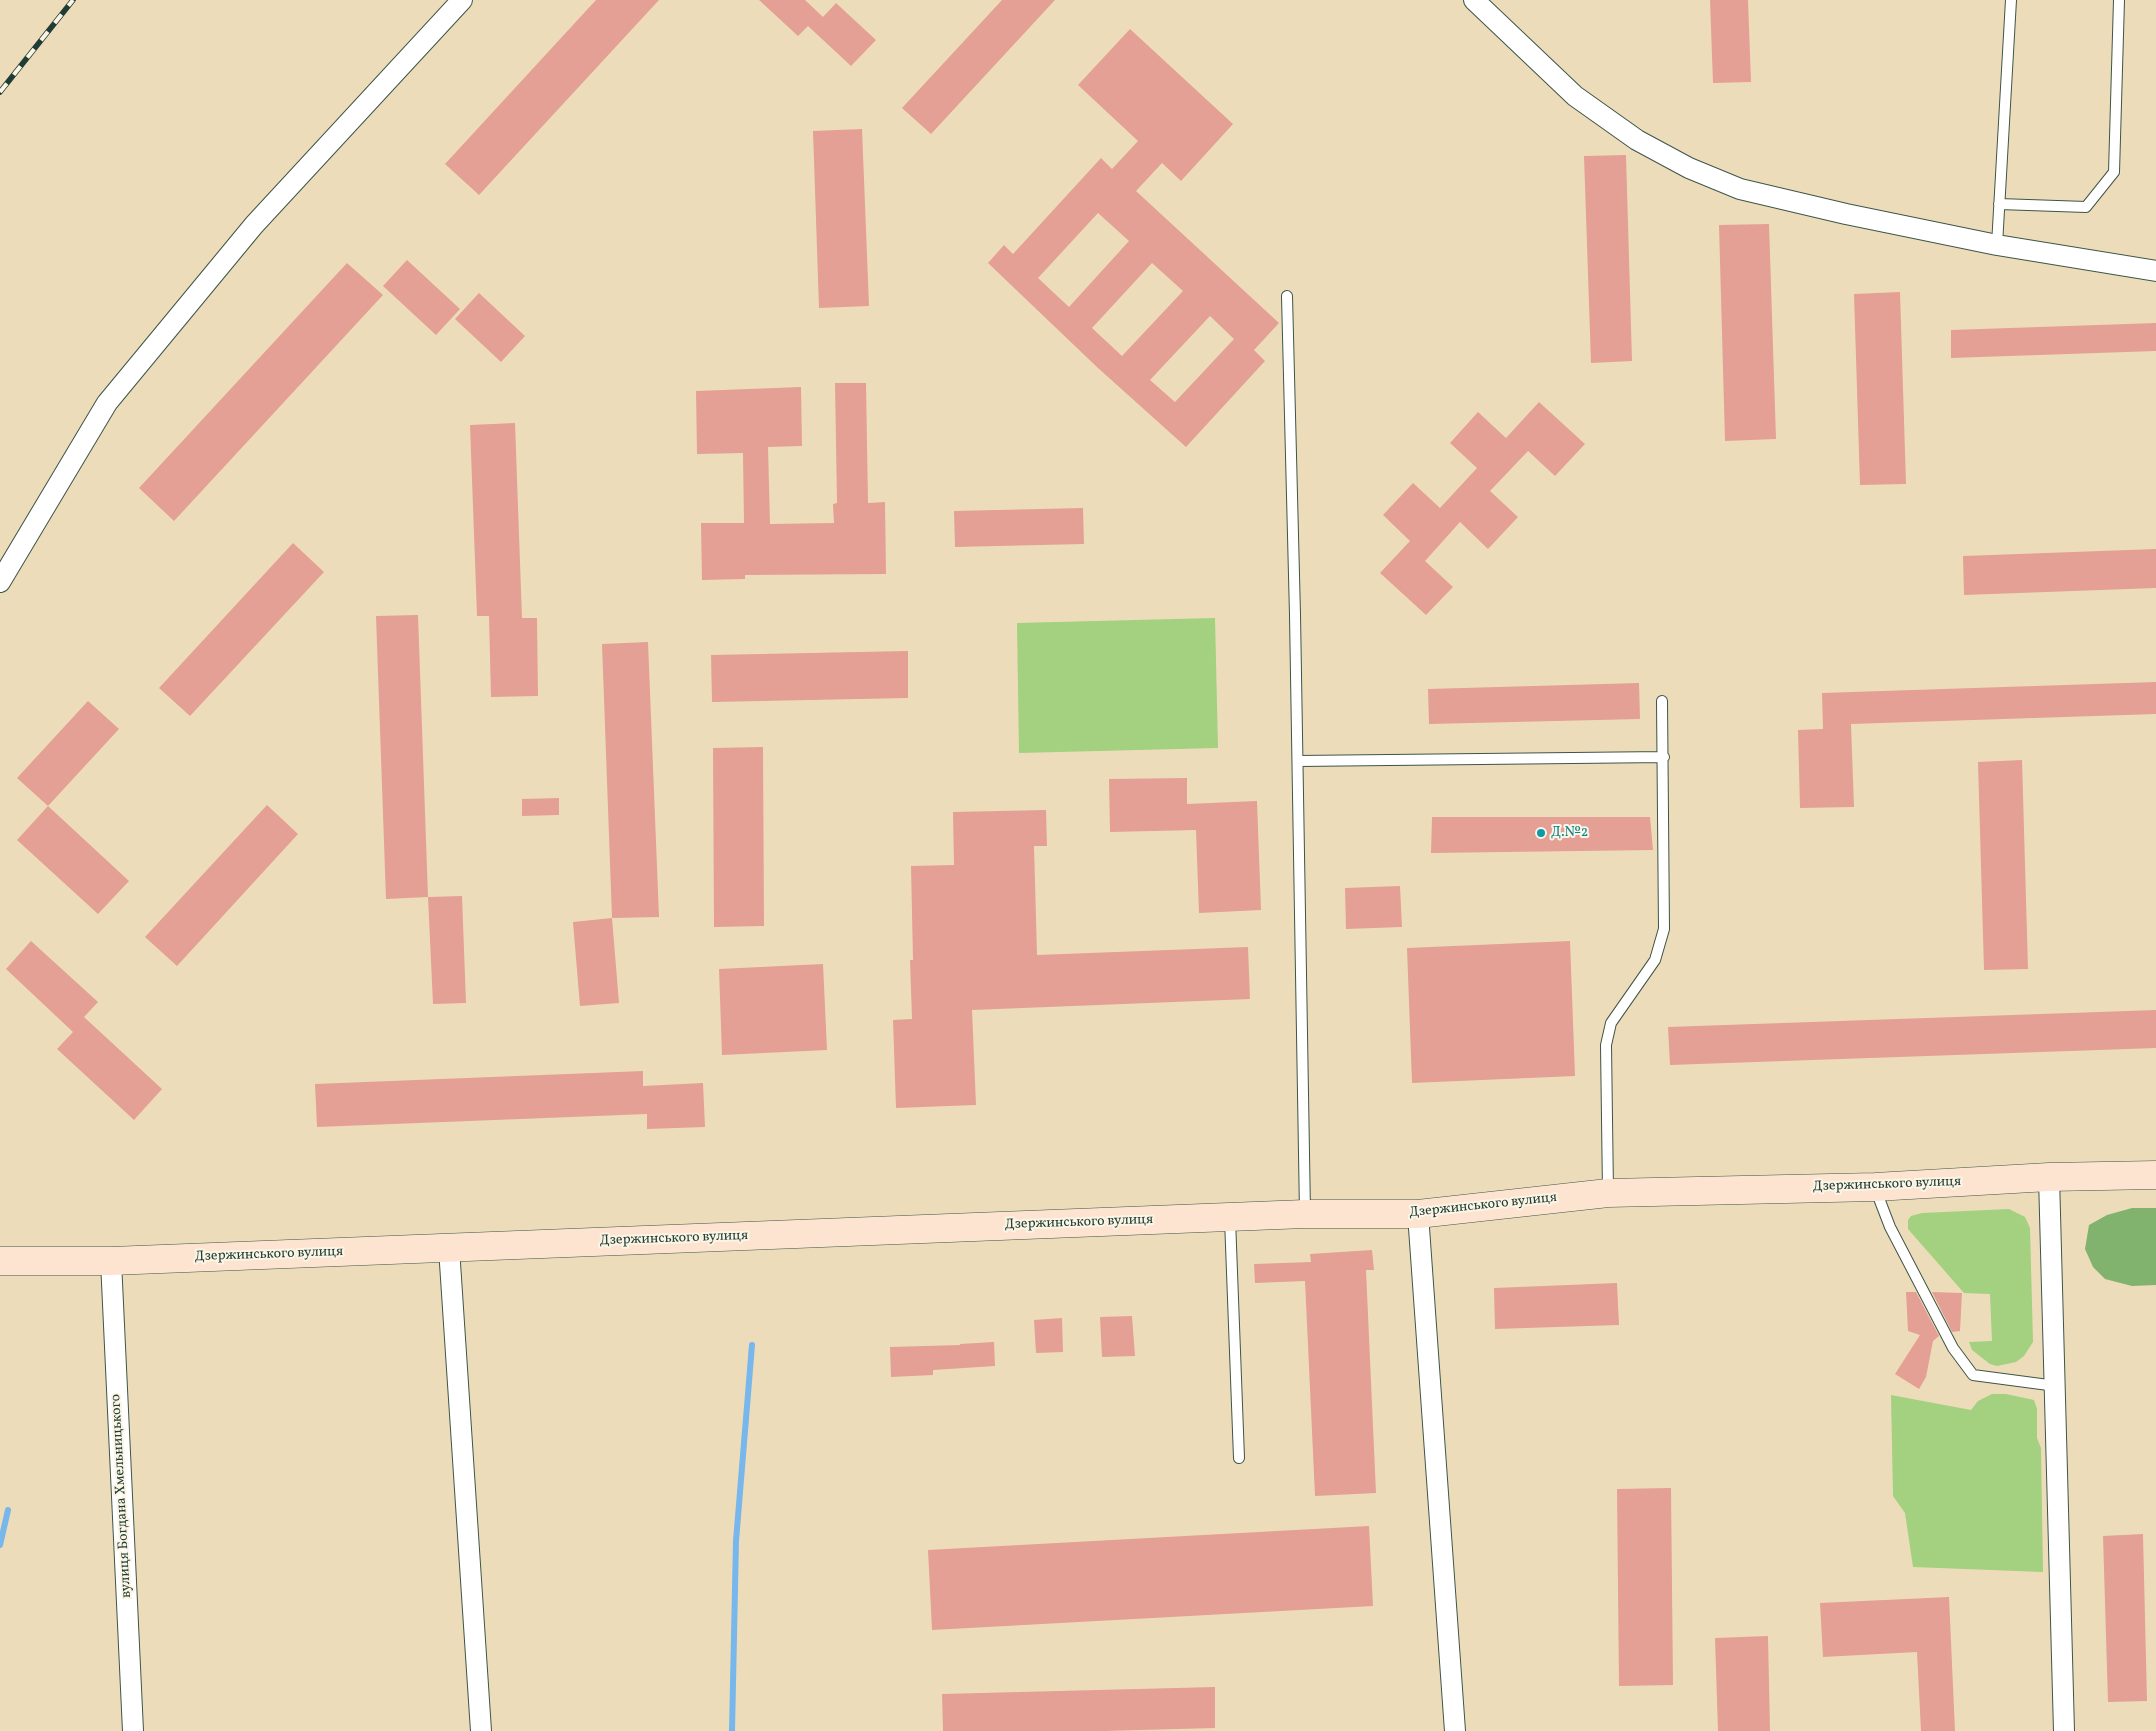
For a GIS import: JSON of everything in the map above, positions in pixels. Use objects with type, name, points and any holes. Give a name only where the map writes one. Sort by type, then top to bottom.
[{"type":"main road","name":"Дзержинського вулиця","points":[[0,1261],[111,1261],[1305,1214],[1418,1214],[1608,1193],[1875,1187],[2049,1177],[2156,1175]]},
{"type":"street","points":[[0,582],[107,403],[254,224],[462,0]]},
{"type":"street","points":[[1474,0],[1575,96],[1638,140],[1689,168],[1740,188],[1846,214],[1996,245],[2156,271]]},
{"type":"street","points":[[2049,1177],[2064,1731]]},
{"type":"street","points":[[1418,1214],[1455,1731]]},
{"type":"street","points":[[448,1248],[481,1731]]},
{"type":"street","name":"вулиця Богдана Хмельницького","points":[[111,1261],[133,1731]]},
{"type":"lane","points":[[1996,245],[2011,0]]},
{"type":"lane","points":[[2000,204],[2086,208],[2114,172],[2119,0]]},
{"type":"lane","points":[[1287,296],[1298,762],[1305,1214]]},
{"type":"lane","points":[[1608,1193],[1606,1045],[1611,1023],[1655,960],[1664,929],[1664,757],[1662,701]]},
{"type":"lane","points":[[1298,762],[1664,757]]},
{"type":"lane","points":[[1875,1187],[1890,1227],[1954,1348],[1973,1375],[2056,1386]]},
{"type":"lane","points":[[1230,1218],[1239,1458]]},
{"type":"green space","points":[[1215,618],[1218,748],[1019,753],[1017,623]]},
{"type":"green space","points":[[2132,1208],[2156,1208],[2156,1285],[2132,1286],[2105,1279],[2093,1267],[2085,1249],[2089,1225],[2107,1215]]},
{"type":"green space","points":[[2009,1209],[2025,1217],[2030,1228],[2033,1342],[2024,1356],[2016,1362],[1997,1366],[1990,1364],[1972,1350],[1969,1342],[1992,1341],[1990,1294],[1964,1293],[1908,1229],[1908,1220],[1911,1216],[1922,1213]]},
{"type":"green space","points":[[1992,1394],[2006,1394],[2034,1400],[2037,1409],[2037,1438],[2041,1448],[2043,1572],[1913,1567],[1905,1513],[1893,1496],[1891,1395],[1971,1410],[1978,1401]]},
{"type":"building","points":[[596,0],[659,0],[479,195],[445,164]]},
{"type":"building","points":[[759,0],[805,0],[823,17],[836,3],[876,40],[851,66],[808,26],[798,36]]},
{"type":"building","points":[[1002,0],[1055,0],[931,134],[902,108]]},
{"type":"building","points":[[1710,0],[1748,0],[1751,82],[1713,83]]},
{"type":"building","points":[[1130,29],[1233,124],[1181,181],[1162,163],[1136,191],[1279,323],[1254,350],[1265,361],[1186,447],[1098,368],[988,263],[1004,245],[1013,254],[1101,158],[1112,169],[1138,141],[1078,85]],"holes":[[[1098,213],[1129,241],[1069,307],[1038,278]],[[1152,263],[1183,291],[1122,356],[1092,328]],[[1210,316],[1234,339],[1175,402],[1150,380]]]},
{"type":"building","points":[[862,129],[869,306],[819,308],[813,131]]},
{"type":"building","points":[[1626,155],[1632,361],[1591,363],[1584,156]]},
{"type":"building","points":[[1769,224],[1776,439],[1725,441],[1719,225]]},
{"type":"building","points":[[407,260],[460,309],[436,335],[383,286]]},
{"type":"building","points":[[347,263],[383,295],[174,521],[139,488]]},
{"type":"building","points":[[1900,292],[1906,484],[1860,485],[1854,294]]},
{"type":"building","points":[[479,293],[525,336],[501,362],[455,319]]},
{"type":"building","points":[[2156,323],[2156,351],[1951,358],[1951,330]]},
{"type":"building","points":[[835,383],[866,383],[868,503],[885,502],[886,574],[745,575],[745,579],[702,580],[701,523],[744,523],[743,453],[697,454],[696,391],[801,387],[802,446],[768,447],[770,524],[834,523],[833,504],[837,503]]},
{"type":"building","points":[[1539,402],[1585,444],[1555,476],[1528,451],[1490,491],[1518,517],[1488,549],[1460,522],[1425,561],[1453,587],[1426,615],[1380,573],[1410,541],[1383,515],[1413,483],[1440,508],[1477,468],[1450,443],[1478,412],[1506,438]]},
{"type":"building","points":[[515,423],[522,618],[537,618],[538,696],[491,697],[489,616],[477,616],[470,425]]},
{"type":"building","points":[[1083,508],[1084,544],[955,547],[954,511]]},
{"type":"building","points":[[293,543],[324,572],[190,716],[159,688]]},
{"type":"building","points":[[2156,549],[2156,588],[1964,595],[1963,556]]},
{"type":"building","points":[[418,615],[428,897],[386,899],[376,616]]},
{"type":"building","points":[[648,642],[659,917],[612,918],[602,644]]},
{"type":"building","points":[[908,651],[908,698],[712,702],[711,655]]},
{"type":"building","points":[[2156,682],[2156,714],[1851,724],[1854,807],[1800,808],[1798,730],[1823,729],[1822,693]]},
{"type":"building","points":[[1639,683],[1640,719],[1429,724],[1428,689]]},
{"type":"building","points":[[88,701],[119,729],[48,806],[17,778]]},
{"type":"building","points":[[763,747],[764,926],[714,927],[713,748]]},
{"type":"building","points":[[2022,760],[2028,969],[1984,970],[1978,762]]},
{"type":"building","points":[[1187,778],[1187,804],[1257,801],[1261,910],[1199,913],[1196,830],[1110,832],[1109,779]]},
{"type":"building","points":[[559,798],[559,815],[522,816],[522,799]]},
{"type":"building","points":[[267,805],[298,834],[177,966],[145,937]]},
{"type":"building","points":[[48,806],[129,881],[98,914],[17,840]]},
{"type":"building","points":[[1046,810],[1047,846],[1034,846],[1037,955],[1248,947],[1250,999],[972,1010],[976,1105],[896,1108],[893,1020],[912,1019],[910,960],[913,960],[911,866],[954,865],[953,812]]},
{"type":"building","name":"Д.№2","points":[[1432,817],[1650,817],[1653,850],[1431,853]]},
{"type":"building","points":[[1400,886],[1402,927],[1346,929],[1345,888]]},
{"type":"building","points":[[462,896],[466,1003],[433,1004],[428,897]]},
{"type":"building","points":[[612,918],[619,1003],[580,1006],[573,922]]},
{"type":"building","points":[[31,941],[98,1002],[84,1017],[162,1089],[134,1120],[57,1049],[73,1032],[6,969]]},
{"type":"building","points":[[1570,941],[1575,1076],[1412,1083],[1407,948]]},
{"type":"building","points":[[823,964],[827,1050],[722,1055],[719,969]]},
{"type":"building","points":[[2156,1010],[2156,1048],[1670,1065],[1668,1027]]},
{"type":"building","points":[[643,1071],[643,1086],[703,1083],[705,1127],[647,1129],[647,1114],[317,1127],[315,1084]]},
{"type":"building","points":[[1372,1250],[1374,1270],[1366,1270],[1376,1493],[1315,1496],[1305,1281],[1255,1283],[1254,1264],[1311,1262],[1310,1254]]},
{"type":"building","points":[[1617,1283],[1619,1325],[1495,1329],[1494,1288]]},
{"type":"building","points":[[1906,1292],[1916,1292],[1939,1336],[1933,1341],[1926,1377],[1919,1389],[1895,1374],[1920,1335],[1908,1331]]},
{"type":"building","points":[[1932,1292],[1962,1293],[1960,1331],[1952,1332]]},
{"type":"building","points":[[1132,1316],[1135,1356],[1102,1357],[1100,1317]]},
{"type":"building","points":[[1062,1318],[1063,1352],[1036,1353],[1034,1320]]},
{"type":"building","points":[[994,1342],[995,1366],[933,1370],[933,1375],[891,1377],[890,1347]]},
{"type":"building","points":[[1671,1488],[1673,1685],[1619,1686],[1617,1489]]},
{"type":"building","points":[[1369,1526],[1373,1606],[932,1630],[928,1550]]},
{"type":"building","points":[[2143,1534],[2147,1701],[2108,1702],[2103,1536]]},
{"type":"building","points":[[1949,1597],[1955,1731],[1921,1731],[1917,1652],[1823,1657],[1820,1603]]},
{"type":"building","points":[[1768,1636],[1770,1731],[1718,1731],[1715,1638]]},
{"type":"building","points":[[1215,1687],[1215,1728],[1103,1731],[943,1731],[942,1694]]},
{"type":"waterway","points":[[732,1731],[736,1541],[752,1345]]},
{"type":"waterway","points":[[0,1545],[8,1510]]},
{"type":"railway","points":[[0,92],[73,0]]},
{"type":"place","name":"Д.№2","points":[[1541,833]]}]
